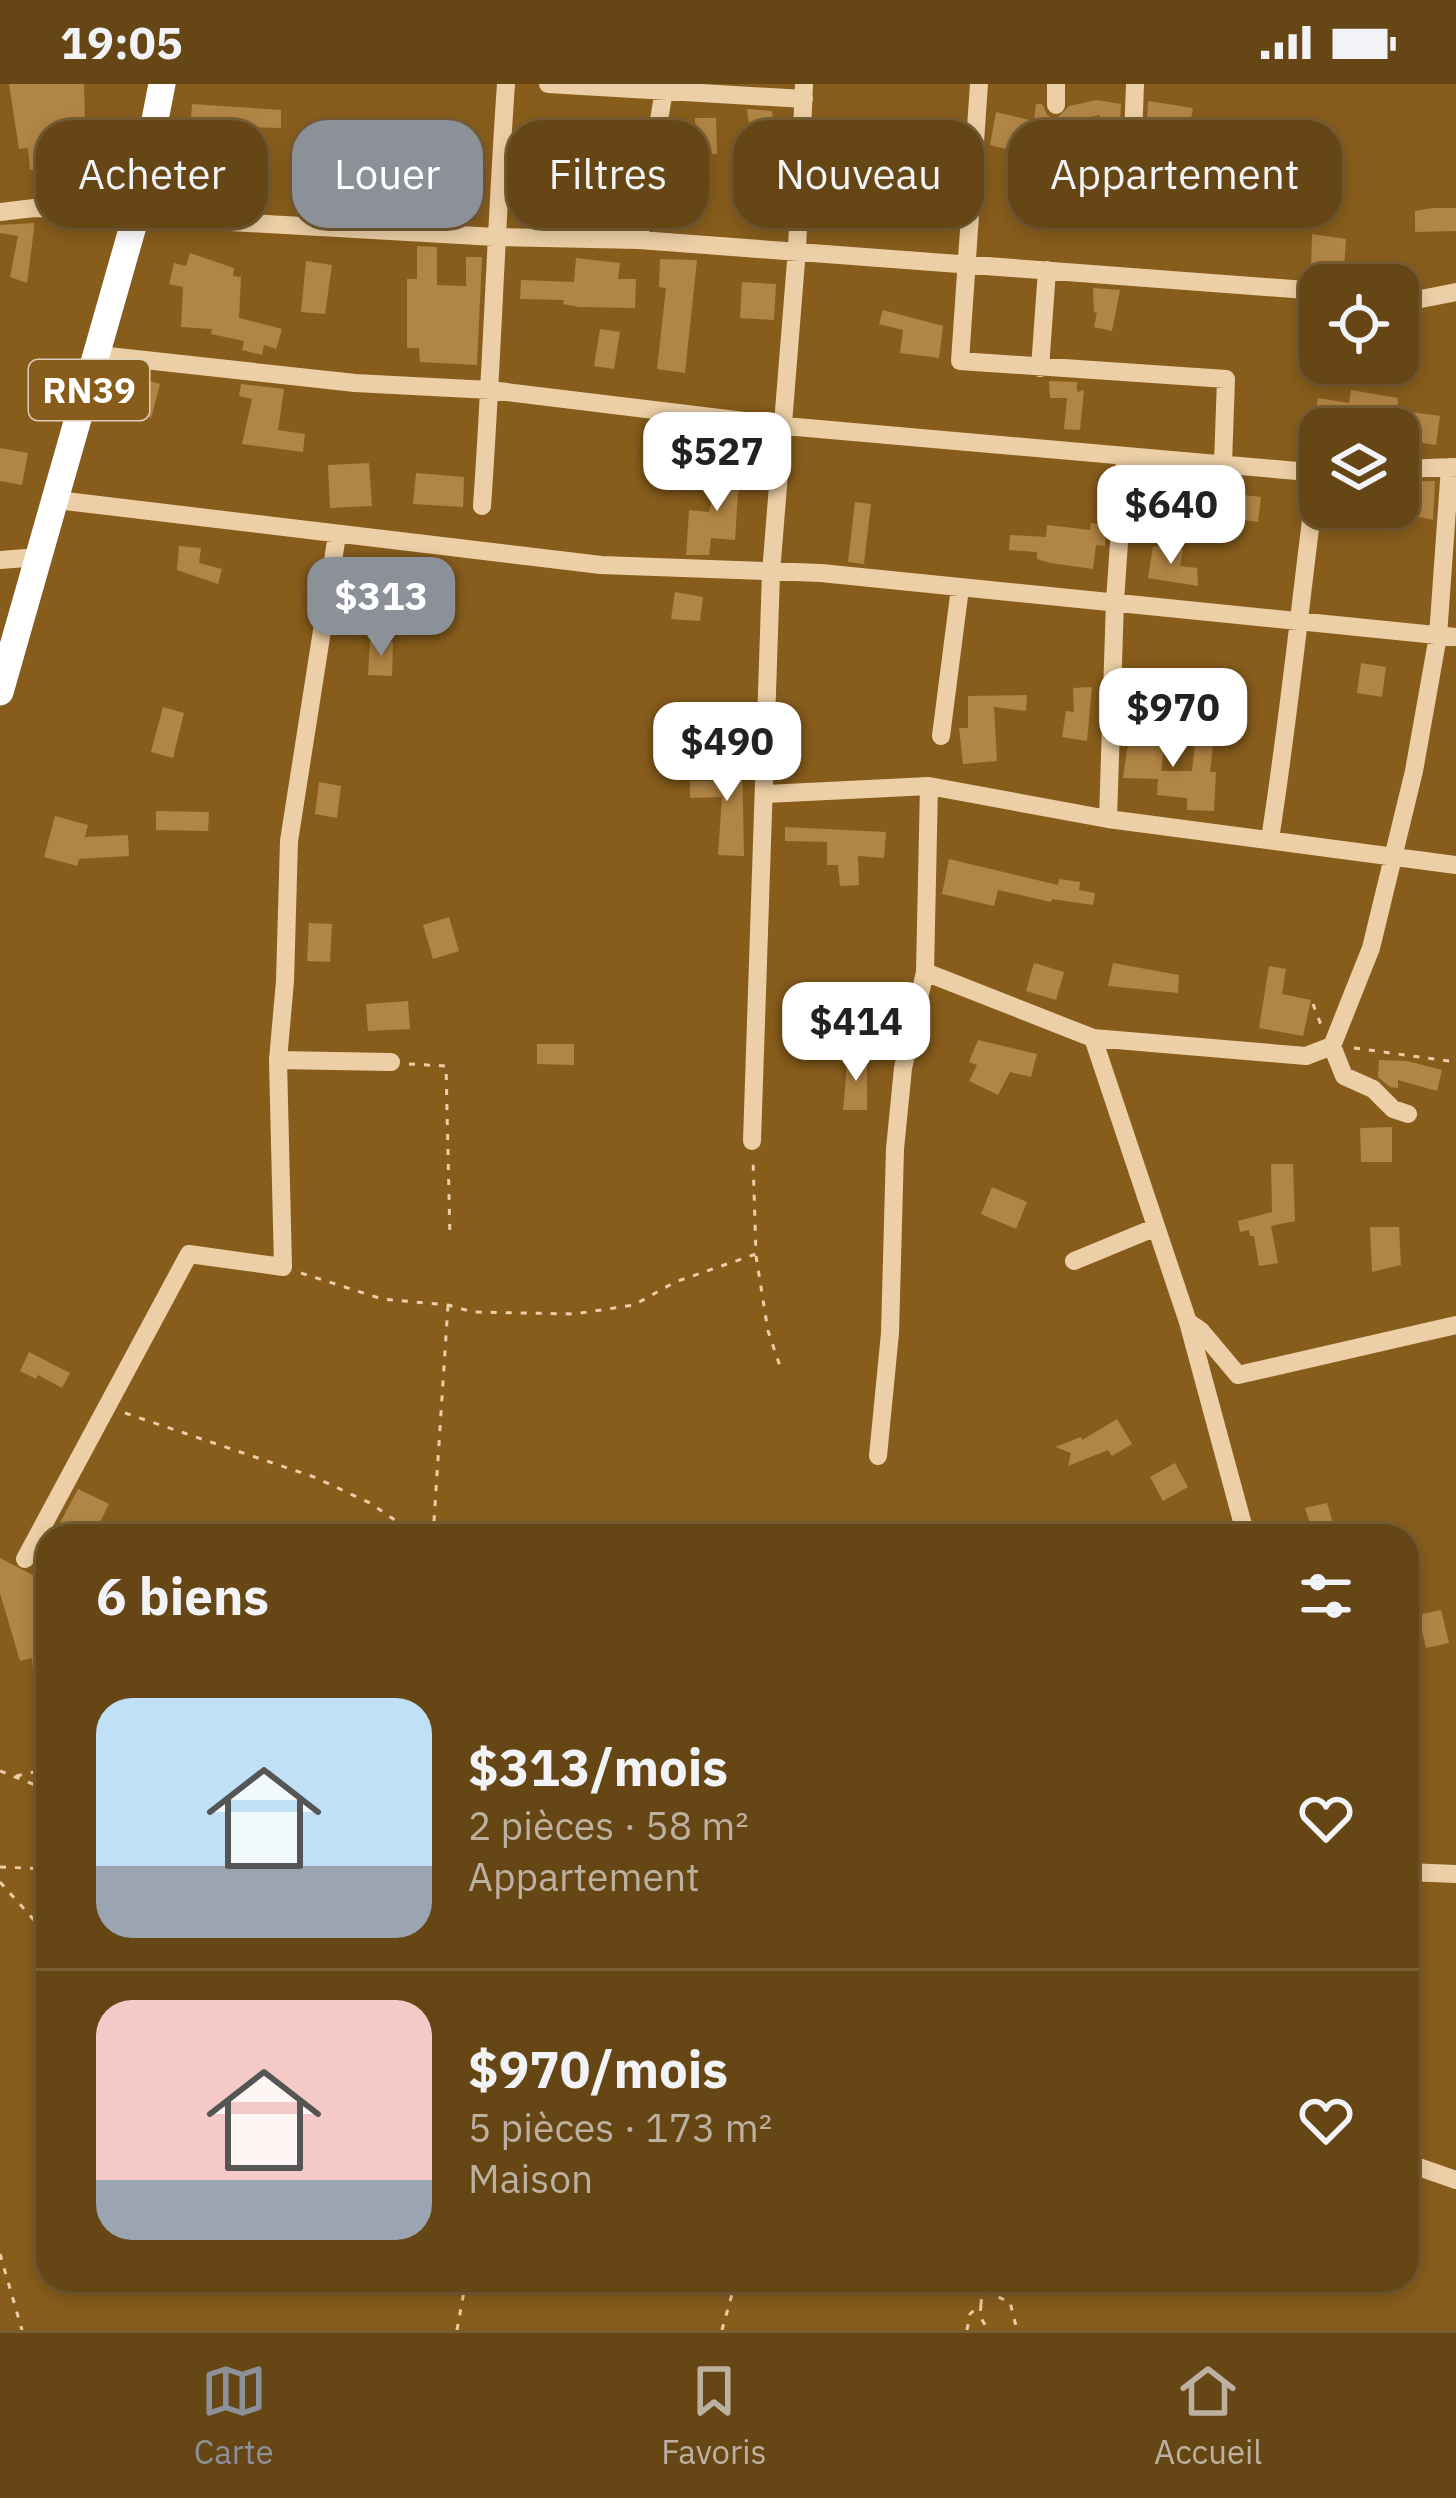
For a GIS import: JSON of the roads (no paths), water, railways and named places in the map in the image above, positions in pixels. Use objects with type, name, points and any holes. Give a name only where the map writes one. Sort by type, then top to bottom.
[{"type":"highway","name":"RN39","points":[[155,120],[162,84]]},
{"type":"highway","name":"RN39","points":[[0,692],[133,228]]},
{"type":"street","points":[[482,506],[506,84]]},
{"type":"street","points":[[548,84],[804,92],[771,573],[752,1141]]},
{"type":"street","points":[[979,84],[960,362],[1226,379],[1223,464]]},
{"type":"street","points":[[1134,120],[1136,84]]},
{"type":"street","points":[[639,240],[664,89]]},
{"type":"street","points":[[0,212],[36,208]]},
{"type":"street","points":[[268,224],[796,249],[1299,289]]},
{"type":"street","points":[[1040,368],[1047,270]]},
{"type":"street","points":[[1419,299],[1456,292]]},
{"type":"street","points":[[100,355],[355,383],[490,390],[784,426],[1299,471]]},
{"type":"street","points":[[1108,819],[1125,456]]},
{"type":"street","points":[[1408,1114],[1344,1076],[1332,1046],[1371,948],[1447,636],[1453,467],[1419,468]]},
{"type":"street","points":[[57,500],[601,565],[820,573],[1447,636]]},
{"type":"street","points":[[1270,839],[1311,528]]},
{"type":"street","points":[[44,1524],[189,1254],[283,1268],[278,1060],[289,841],[337,535]]},
{"type":"street","points":[[0,560],[39,557]]},
{"type":"street","points":[[941,736],[960,588]]},
{"type":"street","points":[[766,794],[929,786],[1108,819],[1456,866]]},
{"type":"street","points":[[878,1456],[889,1355],[897,1129],[903,1068],[925,972],[929,786]]},
{"type":"street","points":[[925,972],[1094,1038],[1306,1056],[1332,1046]]},
{"type":"street","points":[[1094,1038],[1188,1322],[1243,1524]]},
{"type":"street","points":[[278,1060],[391,1062]]},
{"type":"street","points":[[1075,1262],[1154,1228]]},
{"type":"street","points":[[1188,1322],[1238,1375],[1456,1325]]},
{"type":"street","points":[[25,1559],[36,1538]]},
{"type":"street","points":[[1419,1872],[1456,1874]]},
{"type":"street","points":[[1419,2167],[1456,2180]]}]
